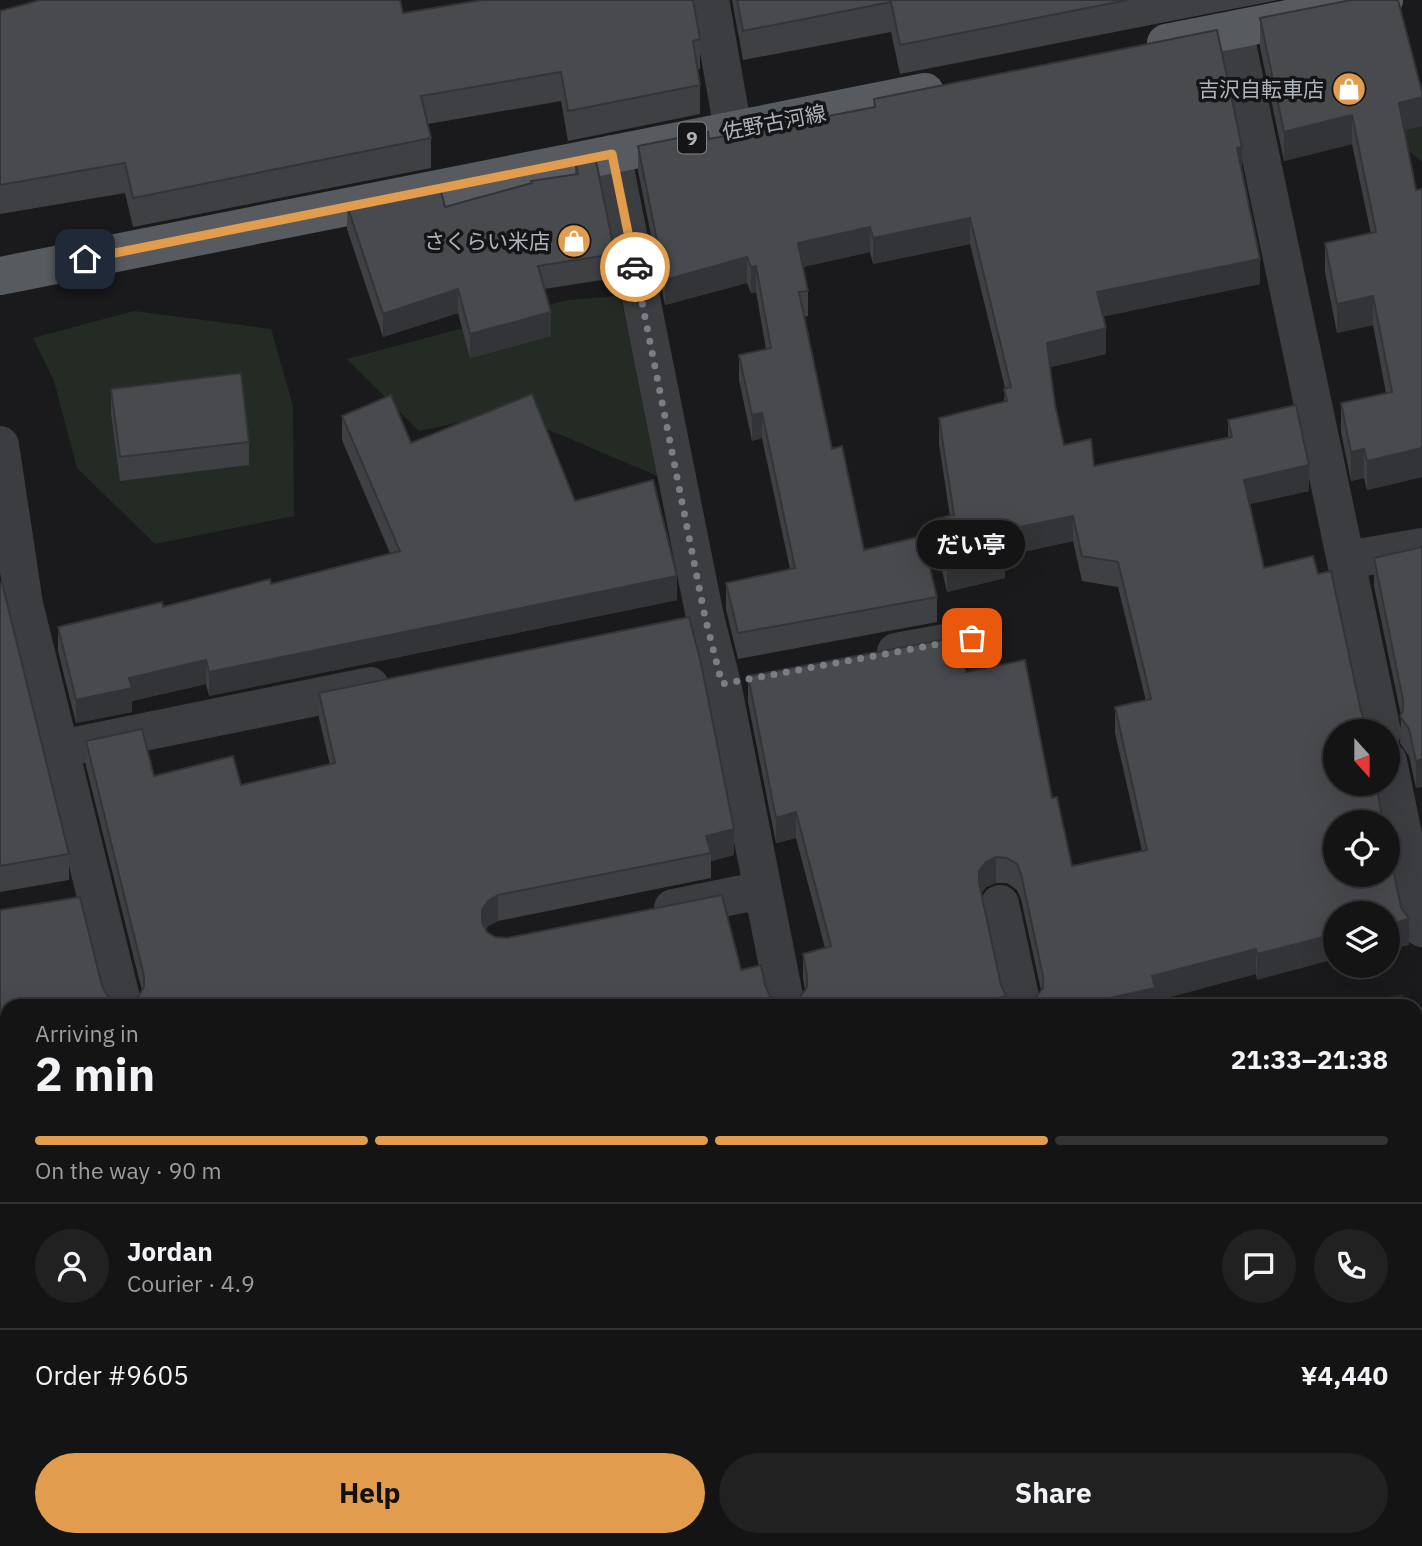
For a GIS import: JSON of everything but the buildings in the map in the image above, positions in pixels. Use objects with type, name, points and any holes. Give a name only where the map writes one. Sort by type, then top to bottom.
[{"type":"main road","points":[[1138,49],[1384,0]]},
{"type":"main road","name":"佐野古河線","points":[[0,276],[962,84]]},
{"type":"street","points":[[710,0],[733,130]]},
{"type":"street","points":[[1234,30],[1379,719]]},
{"type":"street","points":[[612,154],[692,620],[722,684],[785,999]]},
{"type":"street","points":[[0,445],[24,604],[60,749],[78,900],[120,999]]},
{"type":"street","points":[[1346,560],[1422,547]]},
{"type":"street","points":[[867,658],[972,638]]},
{"type":"street","points":[[722,684],[761,677]]},
{"type":"street","points":[[60,749],[409,678]]},
{"type":"street","points":[[1395,796],[1422,928]]},
{"type":"street","points":[[639,914],[762,890]]},
{"type":"street","points":[[1000,904],[1020,999]]},
{"type":"shaded area","points":[[1422,117],[1422,162],[1409,151],[1397,119]]},
{"type":"shaded area","points":[[620,296],[662,478],[507,412],[419,431],[347,359],[568,300]]},
{"type":"shaded area","points":[[134,311],[271,329],[293,406],[294,516],[155,544],[77,468],[54,381],[33,338]]},
{"type":"shaded area","points":[[1403,994],[1404,999],[1377,999]]},
{"type":"way so far","points":[[635,267],[705,617],[722,684],[972,638]]},
{"type":"place","name":"吉沢自転車店","points":[[1349,89]]},
{"type":"place","name":"さくらい米店","points":[[574,241]]},
{"type":"place","name":"だい亭","points":[[972,638]]},
{"type":"route","points":[[85,259],[612,154],[635,267]]}]
